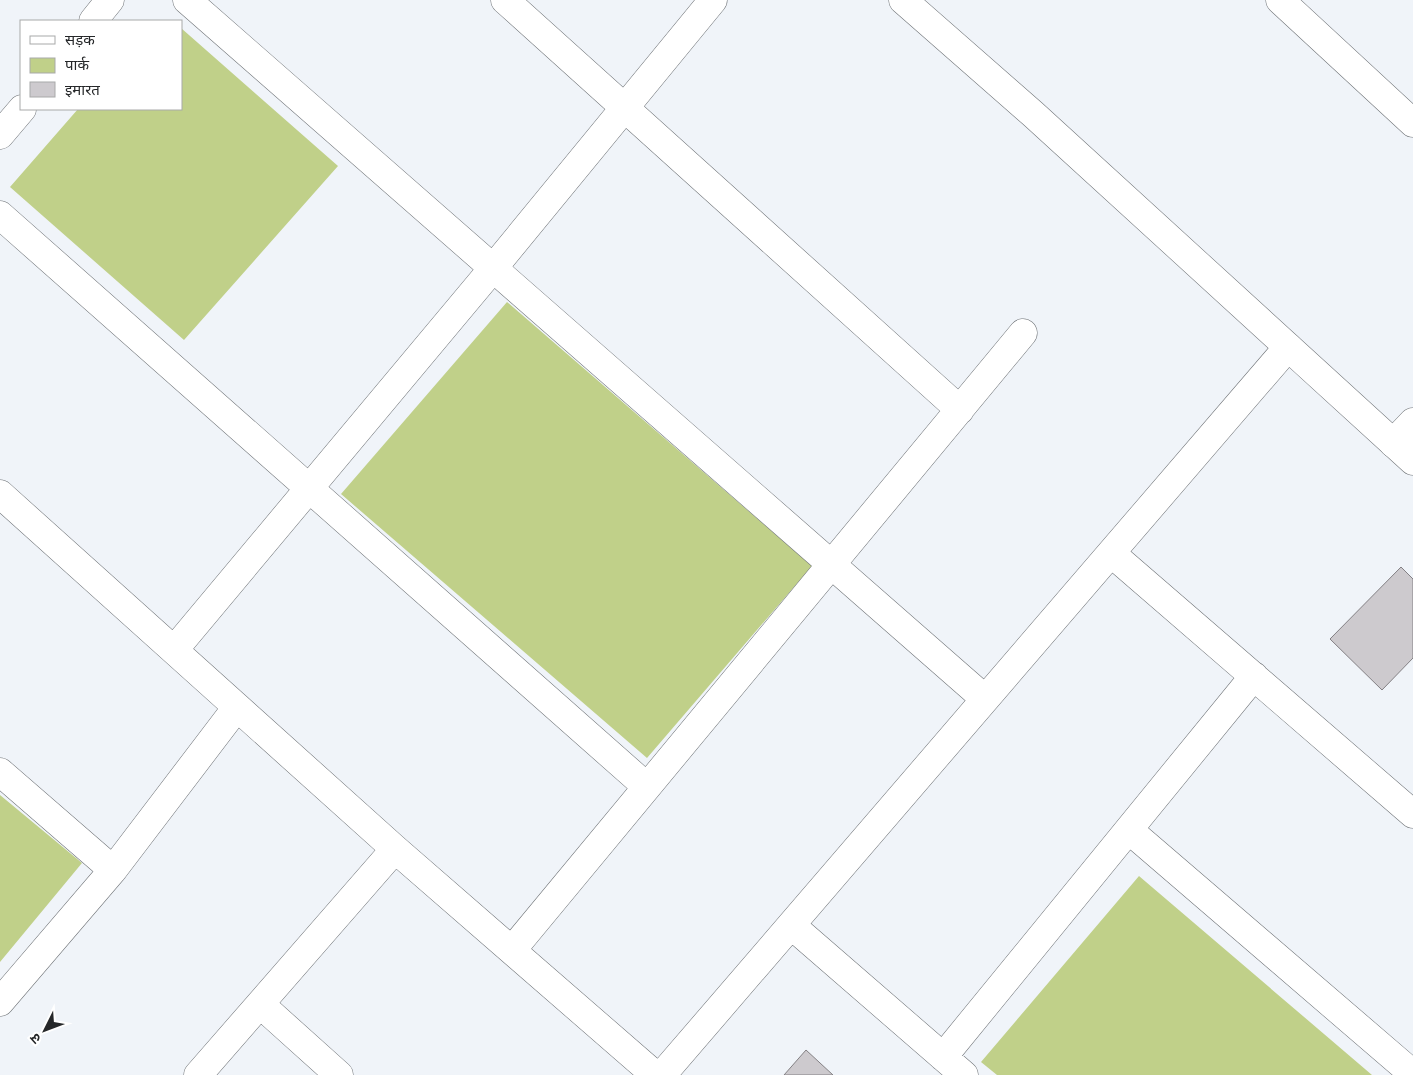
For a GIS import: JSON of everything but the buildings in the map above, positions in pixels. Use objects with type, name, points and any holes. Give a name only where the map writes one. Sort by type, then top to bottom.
[{"type":"street","points":[[94,20],[110,0]]},
{"type":"street","points":[[187,0],[985,699]]},
{"type":"street","points":[[505,0],[960,410]]},
{"type":"street","points":[[174,650],[308,487],[494,267],[713,0]]},
{"type":"street","points":[[903,0],[1033,114],[1413,461]]},
{"type":"street","points":[[1280,0],[1413,123]]},
{"type":"street","points":[[0,135],[21,110]]},
{"type":"street","points":[[0,214],[647,787]]},
{"type":"street","points":[[512,950],[1023,333]]},
{"type":"street","points":[[662,1075],[1288,347]]},
{"type":"street","points":[[1393,443],[1413,422]]},
{"type":"street","points":[[0,494],[396,849],[655,1075]]},
{"type":"street","points":[[1111,553],[1413,814]]},
{"type":"street","points":[[943,1057],[1254,676]]},
{"type":"street","points":[[0,1002],[113,870],[237,707]]},
{"type":"street","points":[[0,772],[113,870]]},
{"type":"street","points":[[1129,830],[1413,1074]]},
{"type":"street","points":[[198,1075],[396,849]]},
{"type":"street","points":[[791,924],[964,1075]]},
{"type":"street","points":[[260,1004],[339,1075]]},
{"type":"green space","points":[[182,29],[338,166],[184,340],[10,187],[77,110],[182,110]]},
{"type":"green space","points":[[507,302],[812,566],[647,758],[341,494]]},
{"type":"green space","points":[[0,795],[82,863],[0,962]]},
{"type":"green space","points":[[1139,876],[1372,1075],[997,1075],[981,1062]]}]
